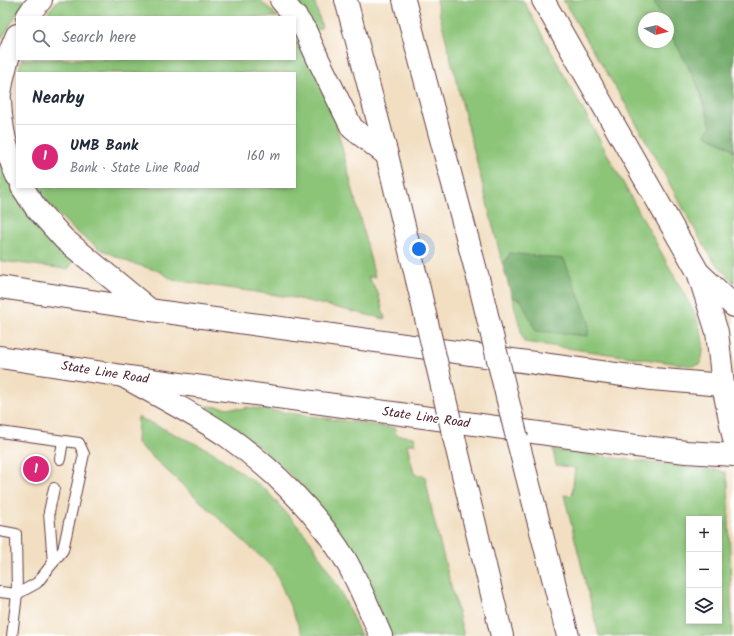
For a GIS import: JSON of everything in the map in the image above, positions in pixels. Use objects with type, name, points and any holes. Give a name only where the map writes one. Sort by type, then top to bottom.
[{"type":"main road","points":[[28,16],[41,0]]},
{"type":"main road","points":[[281,0],[295,16]]},
{"type":"main road","points":[[346,0],[387,155],[502,636]]},
{"type":"main road","points":[[404,0],[478,278],[568,636]]},
{"type":"main road","points":[[542,0],[698,272],[717,332],[723,385],[734,439]]},
{"type":"main road","points":[[296,17],[305,30],[352,128],[387,155]]},
{"type":"main road","points":[[0,94],[7,60],[16,37]]},
{"type":"main road","points":[[0,100],[0,116],[4,140],[10,161],[16,174]]},
{"type":"main road","points":[[23,188],[36,208],[64,239],[150,310]]},
{"type":"main road","points":[[698,272],[734,306]]},
{"type":"main road","points":[[0,287],[150,310],[652,379],[723,385]]},
{"type":"main road","name":"State Line Road","points":[[6,361],[620,444],[686,452],[734,455]]},
{"type":"main road","points":[[123,376],[216,429],[254,456],[277,476],[327,532],[346,560],[365,598],[381,636]]},
{"type":"lane","points":[[0,432],[79,443],[84,454],[63,550],[37,583],[17,594],[0,592]]},
{"type":"lane","points":[[60,459],[63,441]]},
{"type":"lane","points":[[53,563],[49,512],[54,488]]},
{"type":"lane","points":[[0,531],[16,534],[17,594],[12,636]]},
{"type":"green space","points":[[0,0],[27,0],[3,37],[0,37]]},
{"type":"green space","points":[[58,0],[260,0],[277,16],[45,16]]},
{"type":"green space","points":[[291,0],[314,0],[322,27],[317,30]]},
{"type":"green space","points":[[436,0],[523,0],[695,314],[701,332],[703,345],[700,364],[694,366],[524,342],[512,297],[520,300],[511,253],[503,266]]},
{"type":"green space","points":[[563,0],[653,0],[659,12],[638,12],[638,48],[674,48],[674,40],[697,83],[711,126],[706,135],[730,147],[734,153],[734,283],[714,261],[704,246],[626,105]]},
{"type":"green space","points":[[653,0],[734,0],[734,153],[730,147],[706,135],[711,126],[697,83],[674,40],[674,12],[659,12]]},
{"type":"green space","points":[[296,41],[314,68],[336,124],[375,277],[368,277],[378,293],[385,319],[290,297],[173,280],[159,271],[131,263],[100,249],[74,230],[53,209],[38,188],[296,188],[296,72],[18,72],[22,60],[296,60]]},
{"type":"green space","points":[[0,159],[9,182],[21,204],[35,224],[52,243],[74,261],[68,269],[0,261]]},
{"type":"green space","points":[[510,253],[564,259],[589,322],[588,336],[536,331],[521,300],[512,297],[503,266]]},
{"type":"green space","points":[[207,406],[245,409],[246,407],[395,428],[396,435],[414,437],[416,444],[407,444],[414,474],[425,476],[433,516],[464,636],[392,636],[345,542],[318,503],[285,469],[254,443],[206,412]]},
{"type":"green space","points":[[138,417],[211,451],[266,490],[310,540],[340,590],[361,636],[303,636],[274,569],[137,443]]},
{"type":"green space","points":[[553,450],[719,470],[726,473],[728,482],[732,636],[599,636],[564,495],[572,496],[575,468],[556,465]]},
{"type":"place","name":"UMB Bank","points":[[36,469]]}]
